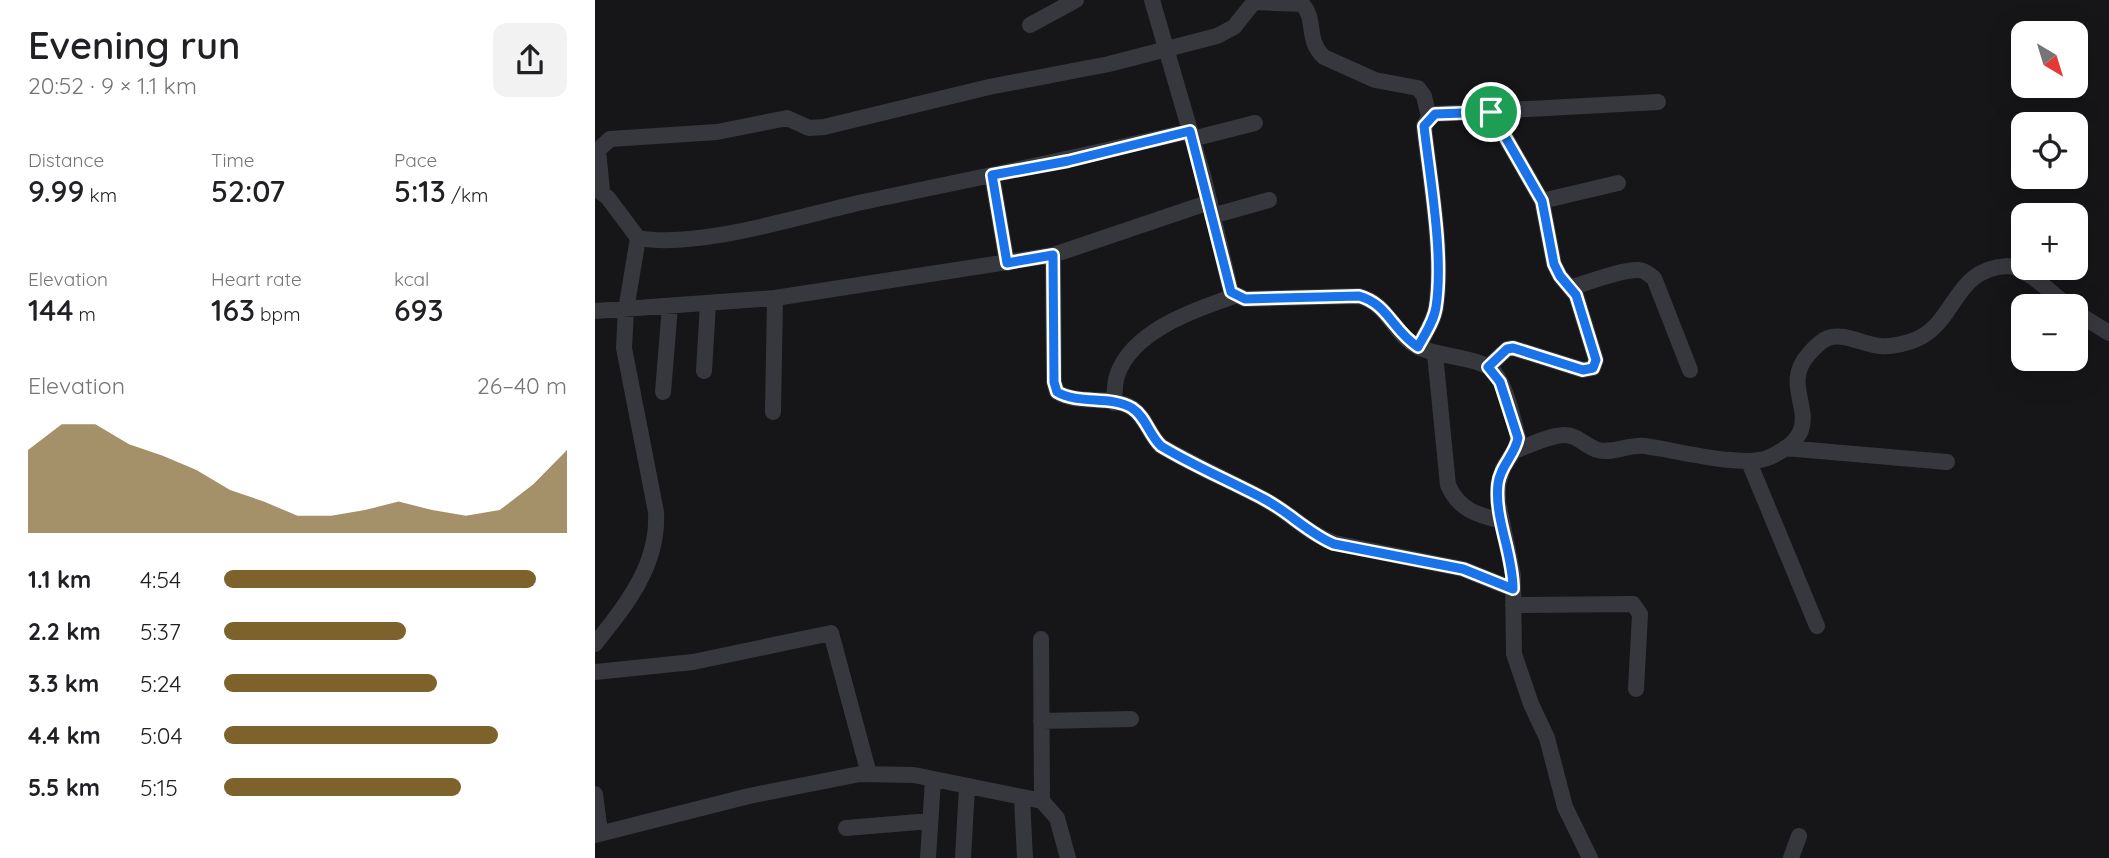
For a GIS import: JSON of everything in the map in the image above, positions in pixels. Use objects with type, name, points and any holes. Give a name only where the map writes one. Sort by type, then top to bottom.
[{"type":"street","points":[[1030,25],[1076,0]]},
{"type":"street","points":[[1152,0],[1211,209],[1228,288],[1235,296],[1245,299],[1359,296],[1373,300],[1403,337],[1418,347],[1434,354],[1488,367],[1500,382],[1518,438],[1514,451],[1499,476],[1498,502],[1508,541],[1513,597],[1513,642],[1517,666],[1547,738],[1565,807],[1590,858]]},
{"type":"street","points":[[1255,123],[992,175],[706,237],[663,241],[638,238],[599,189],[599,150],[610,139],[717,132],[787,118],[816,128],[989,87],[1166,51],[1227,32],[1254,2],[1302,4],[1308,14],[1312,41],[1317,51],[1324,57],[1375,80],[1418,88],[1424,96],[1429,117]]},
{"type":"street","points":[[1418,347],[1433,319],[1437,291],[1435,232],[1424,126],[1429,117],[1435,114],[1658,102]]},
{"type":"street","points":[[1488,367],[1507,349],[1513,348],[1588,370],[1593,368],[1596,360],[1573,287],[1560,276],[1554,264],[1542,201],[1491,112]]},
{"type":"street","points":[[992,175],[1007,263]]},
{"type":"street","points":[[1542,201],[1618,183]]},
{"type":"street","points":[[595,311],[775,298],[1007,263],[1053,255],[1211,209],[1269,200]]},
{"type":"street","points":[[595,644],[628,601],[647,566],[658,532],[624,348],[626,310],[638,238]]},
{"type":"street","points":[[1053,255],[1057,392],[1070,398],[1122,404],[1137,412],[1153,439],[1161,446],[1229,484],[1265,499],[1317,536],[1334,544],[1463,569],[1513,597],[1633,604],[1640,614],[1636,689]]},
{"type":"street","points":[[1514,451],[1564,435],[1576,437],[1598,450],[1641,446],[1749,462],[1771,457],[1796,438],[1805,418],[1797,390],[1799,368],[1813,349],[1828,338],[1837,337],[1881,346],[1921,337],[1935,326],[1964,285],[1979,273],[1997,268],[2011,266],[2021,269],[2053,294]]},
{"type":"street","points":[[1573,287],[1627,272],[1647,272],[1654,278],[1690,370]]},
{"type":"street","points":[[1114,403],[1117,376],[1125,360],[1145,338],[1183,315],[1235,296]]},
{"type":"street","points":[[773,412],[775,298]]},
{"type":"street","points":[[705,371],[708,303]]},
{"type":"street","points":[[663,392],[670,306]]},
{"type":"street","points":[[2088,320],[2109,333]]},
{"type":"street","points":[[1434,354],[1448,485],[1453,495],[1469,512],[1502,521]]},
{"type":"street","points":[[1785,448],[1947,462]]},
{"type":"street","points":[[1749,462],[1817,626]]},
{"type":"street","points":[[595,672],[692,663],[831,633],[869,774]]},
{"type":"street","points":[[1041,639],[1042,801]]},
{"type":"street","points":[[1041,721],[1131,719]]},
{"type":"street","points":[[595,794],[598,833],[749,796],[869,774],[905,774],[1042,801],[1057,818],[1067,858]]},
{"type":"street","points":[[928,858],[933,780]]},
{"type":"street","points":[[963,858],[967,787]]},
{"type":"street","points":[[1022,798],[1025,858]]},
{"type":"street","points":[[846,828],[930,821]]},
{"type":"street","points":[[1791,858],[1799,836]]},
{"type":"route","points":[[1491,112],[1542,201],[1554,264],[1560,276],[1573,287],[1596,360],[1593,368],[1583,370],[1533,352],[1513,348],[1507,349],[1488,367],[1500,382],[1518,438],[1517,446],[1499,476],[1498,485],[1498,502],[1508,541],[1513,589],[1448,565],[1334,544],[1317,536],[1265,499],[1229,484],[1161,446],[1131,407],[1070,398],[1057,392],[1054,382],[1053,255],[1007,263],[992,175],[1068,161],[1190,131],[1204,179],[1228,288],[1235,296],[1245,299],[1359,296],[1373,300],[1380,306],[1403,337],[1418,347],[1433,319],[1437,291],[1435,232],[1424,126],[1429,117],[1435,114],[1491,112]]}]
